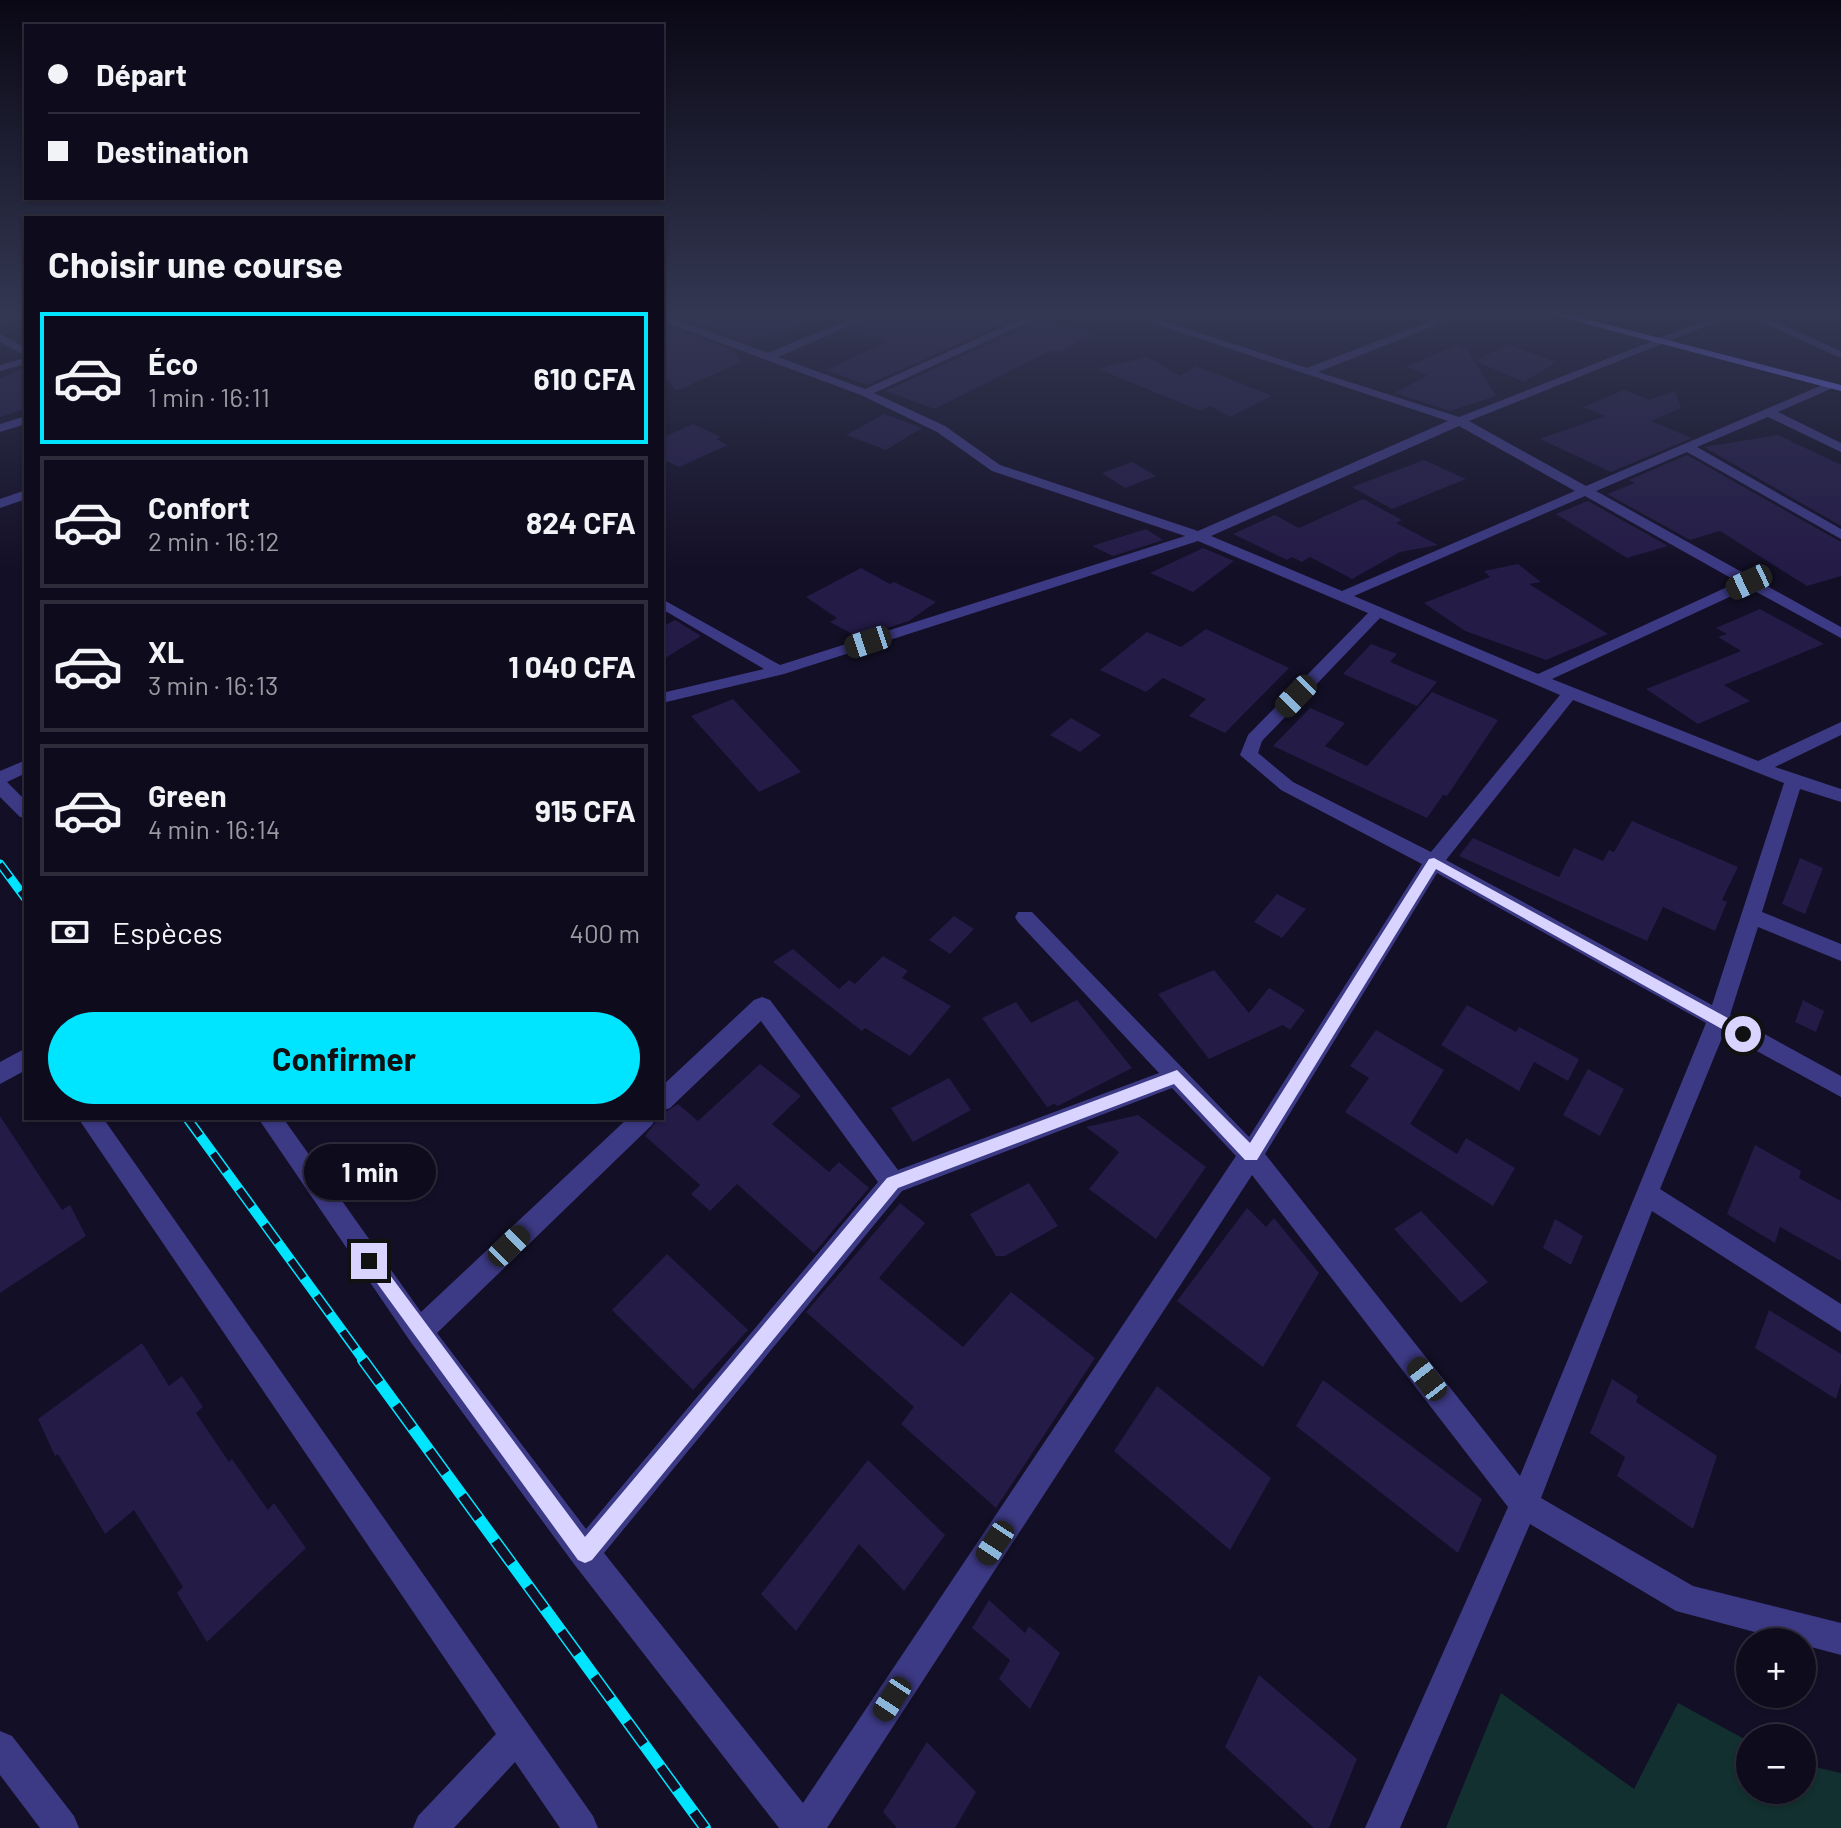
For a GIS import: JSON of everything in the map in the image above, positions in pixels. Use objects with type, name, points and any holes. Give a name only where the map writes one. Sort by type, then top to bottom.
[{"type":"street","points":[[878,399],[941,429],[996,468],[1199,536],[1542,678],[1570,693],[1759,768],[1841,796]]},
{"type":"street","points":[[1392,399],[1459,421],[1841,633]]},
{"type":"street","points":[[664,698],[778,671],[1199,536],[1515,399]]},
{"type":"street","points":[[1345,595],[1801,399]]},
{"type":"street","points":[[1768,412],[1841,448]]},
{"type":"street","points":[[0,428],[24,421]]},
{"type":"street","points":[[1689,448],[1841,535]]},
{"type":"street","points":[[0,504],[24,495]]},
{"type":"street","points":[[1542,678],[1749,582]]},
{"type":"street","points":[[664,604],[778,671]]},
{"type":"street","points":[[1380,610],[1254,739],[1249,755],[1287,786],[1434,862],[1841,1087]]},
{"type":"street","points":[[271,1120],[419,1332],[585,1553],[804,1828],[1251,1155],[1434,862],[1570,693]]},
{"type":"street","points":[[1759,768],[1841,728]]},
{"type":"street","points":[[0,778],[24,767]]},
{"type":"street","points":[[1382,1828],[1524,1504],[1718,1020],[1794,780]]},
{"type":"street","points":[[0,786],[24,810]]},
{"type":"street","points":[[1750,915],[1841,953]]},
{"type":"street","points":[[1025,917],[1251,1155],[1524,1504],[1687,1600],[1841,1639]]},
{"type":"street","points":[[664,1099],[762,1006],[893,1183]]},
{"type":"street","points":[[0,1074],[24,1059]]},
{"type":"street","points":[[585,1553],[893,1183],[1177,1076]]},
{"type":"street","points":[[91,1120],[581,1828]]},
{"type":"street","points":[[419,1332],[642,1120]]},
{"type":"street","points":[[1646,1194],[1841,1319]]},
{"type":"street","points":[[430,1828],[516,1737]]},
{"type":"street","points":[[0,1748],[62,1828]]},
{"type":"green space","points":[[1501,1693],[1634,1789],[1678,1703],[1736,1734],[1736,1804],[1816,1804],[1816,1767],[1841,1773],[1841,1828],[1446,1828]]},
{"type":"building","points":[[0,399],[24,399],[24,410],[0,417]]},
{"type":"building","points":[[908,399],[953,399],[934,409]]},
{"type":"building","points":[[1172,399],[1265,399],[1230,417],[1210,406],[1201,411]]},
{"type":"building","points":[[1414,399],[1486,399],[1450,411]]},
{"type":"building","points":[[1602,399],[1678,399],[1681,408],[1651,421],[1692,438],[1611,472],[1540,439],[1605,416],[1583,407]]},
{"type":"building","points":[[884,414],[922,428],[886,450],[846,435]]},
{"type":"building","points":[[693,424],[721,437],[716,439],[728,445],[679,467],[664,460],[664,437]]},
{"type":"building","points":[[1778,435],[1841,465],[1841,526],[1704,447]]},
{"type":"building","points":[[1687,455],[1841,542],[1841,576],[1807,586],[1720,531],[1690,540],[1607,494],[1635,483],[1629,480]]},
{"type":"building","points":[[1424,460],[1466,479],[1392,509],[1352,487]]},
{"type":"building","points":[[1132,462],[1156,476],[1125,488],[1102,473]]},
{"type":"building","points":[[1363,499],[1402,520],[1396,523],[1438,545],[1400,552],[1352,579],[1310,557],[1302,562],[1292,557],[1287,560],[1233,534],[1275,515],[1299,528]]},
{"type":"building","points":[[1588,501],[1668,546],[1627,558],[1556,514]]},
{"type":"building","points":[[1146,529],[1163,540],[1113,556],[1092,546]]},
{"type":"building","points":[[1203,548],[1234,561],[1193,592],[1150,573]]},
{"type":"building","points":[[1518,564],[1541,582],[1529,584],[1608,634],[1546,660],[1465,631],[1424,603],[1490,577],[1484,571]]},
{"type":"building","points":[[861,568],[890,584],[894,582],[936,602],[909,621],[858,637],[830,622],[837,618],[806,597]]},
{"type":"building","points":[[1760,609],[1824,644],[1724,685],[1750,701],[1698,724],[1646,689],[1741,651],[1718,637],[1727,634],[1716,628]]},
{"type":"building","points":[[675,620],[701,636],[664,659],[664,626]]},
{"type":"building","points":[[1206,629],[1289,668],[1225,733],[1189,716],[1206,699],[1163,678],[1146,692],[1100,670],[1147,632],[1181,647]]},
{"type":"building","points":[[1371,644],[1397,654],[1390,662],[1437,682],[1417,706],[1343,674]]},
{"type":"building","points":[[1432,692],[1498,720],[1447,796],[1443,795],[1427,818],[1273,746],[1310,708],[1345,723],[1325,746],[1367,766]]},
{"type":"building","points":[[733,699],[801,772],[759,792],[691,716]]},
{"type":"building","points":[[1071,718],[1101,735],[1080,752],[1050,735]]},
{"type":"building","points":[[1632,821],[1738,867],[1722,900],[1727,902],[1715,931],[1663,907],[1647,941],[1459,856],[1473,838],[1559,877],[1574,848],[1603,861],[1609,850],[1614,852]]},
{"type":"building","points":[[1800,858],[1823,868],[1805,914],[1782,904]]},
{"type":"building","points":[[1277,894],[1306,909],[1282,938],[1254,922]]},
{"type":"building","points":[[954,916],[974,929],[950,954],[929,940]]},
{"type":"building","points":[[793,949],[839,989],[849,980],[855,984],[883,956],[908,971],[902,978],[951,1006],[910,1056],[865,1028],[862,1031],[773,962]]},
{"type":"building","points":[[1214,970],[1249,1013],[1269,988],[1305,1010],[1290,1030],[1283,1025],[1209,1059],[1158,994]]},
{"type":"building","points":[[1077,1000],[1132,1068],[1058,1106],[1047,1107],[982,1018],[1016,1002],[1031,1023]]},
{"type":"building","points":[[1803,1000],[1824,1011],[1816,1032],[1795,1022]]},
{"type":"building","points":[[1467,1005],[1516,1032],[1519,1027],[1579,1059],[1568,1081],[1534,1062],[1519,1091],[1441,1045]]},
{"type":"building","points":[[1376,1030],[1444,1070],[1410,1124],[1457,1154],[1466,1138],[1515,1168],[1493,1206],[1345,1112],[1369,1078],[1350,1066]]},
{"type":"building","points":[[760,1064],[801,1096],[772,1124],[829,1172],[839,1162],[869,1188],[814,1253],[737,1184],[710,1211],[691,1194],[700,1185],[645,1136],[657,1120],[664,1120],[664,1113],[678,1104],[698,1121]]},
{"type":"building","points":[[1588,1069],[1624,1089],[1600,1136],[1563,1115]]},
{"type":"building","points":[[949,1078],[971,1110],[913,1142],[891,1108]]},
{"type":"building","points":[[1138,1115],[1206,1167],[1156,1239],[1089,1189],[1119,1152],[1086,1127]]},
{"type":"building","points":[[0,1116],[62,1210],[70,1205],[86,1236],[0,1293]]},
{"type":"building","points":[[1755,1145],[1801,1171],[1799,1178],[1841,1201],[1841,1261],[1780,1227],[1775,1243],[1727,1214]]},
{"type":"building","points":[[1029,1183],[1058,1226],[1005,1256],[996,1256],[970,1214]]},
{"type":"building","points":[[900,1203],[925,1223],[879,1278],[963,1347],[1011,1292],[1095,1358],[996,1508],[901,1424],[914,1407],[806,1312]]},
{"type":"building","points":[[1247,1208],[1266,1227],[1274,1218],[1319,1273],[1263,1367],[1177,1301]]},
{"type":"building","points":[[1421,1211],[1488,1282],[1461,1303],[1394,1229]]},
{"type":"building","points":[[1555,1219],[1583,1236],[1571,1265],[1543,1248]]},
{"type":"building","points":[[667,1254],[748,1330],[693,1390],[612,1310]]},
{"type":"building","points":[[1769,1310],[1841,1354],[1841,1383],[1836,1399],[1755,1348]]},
{"type":"building","points":[[142,1343],[169,1386],[182,1376],[203,1407],[196,1413],[229,1462],[232,1459],[268,1510],[274,1503],[306,1548],[207,1642],[177,1593],[183,1587],[134,1510],[105,1534],[58,1454],[55,1456],[38,1419]]},
{"type":"building","points":[[1612,1379],[1638,1396],[1636,1402],[1717,1456],[1693,1529],[1617,1476],[1625,1457],[1590,1433]]},
{"type":"building","points":[[1323,1380],[1482,1499],[1458,1553],[1296,1426]]},
{"type":"building","points":[[1157,1386],[1271,1478],[1230,1550],[1114,1451]]},
{"type":"building","points":[[868,1460],[945,1535],[904,1591],[859,1544],[796,1631],[761,1594]]},
{"type":"building","points":[[989,1600],[1025,1633],[1029,1626],[1060,1653],[1030,1709],[999,1679],[1010,1660],[972,1628]]},
{"type":"building","points":[[1259,1675],[1357,1759],[1329,1828],[1314,1828],[1225,1747]]},
{"type":"building","points":[[927,1742],[976,1792],[955,1828],[897,1828],[883,1812]]},
{"type":"railway","points":[[0,864],[24,896]]},
{"type":"railway","points":[[188,1120],[365,1362]]},
{"type":"railway","points":[[363,1360],[705,1828]]},
{"type":"route","points":[[369,1261],[585,1553],[893,1183],[1177,1076],[1251,1155],[1434,862],[1743,1034]]}]
